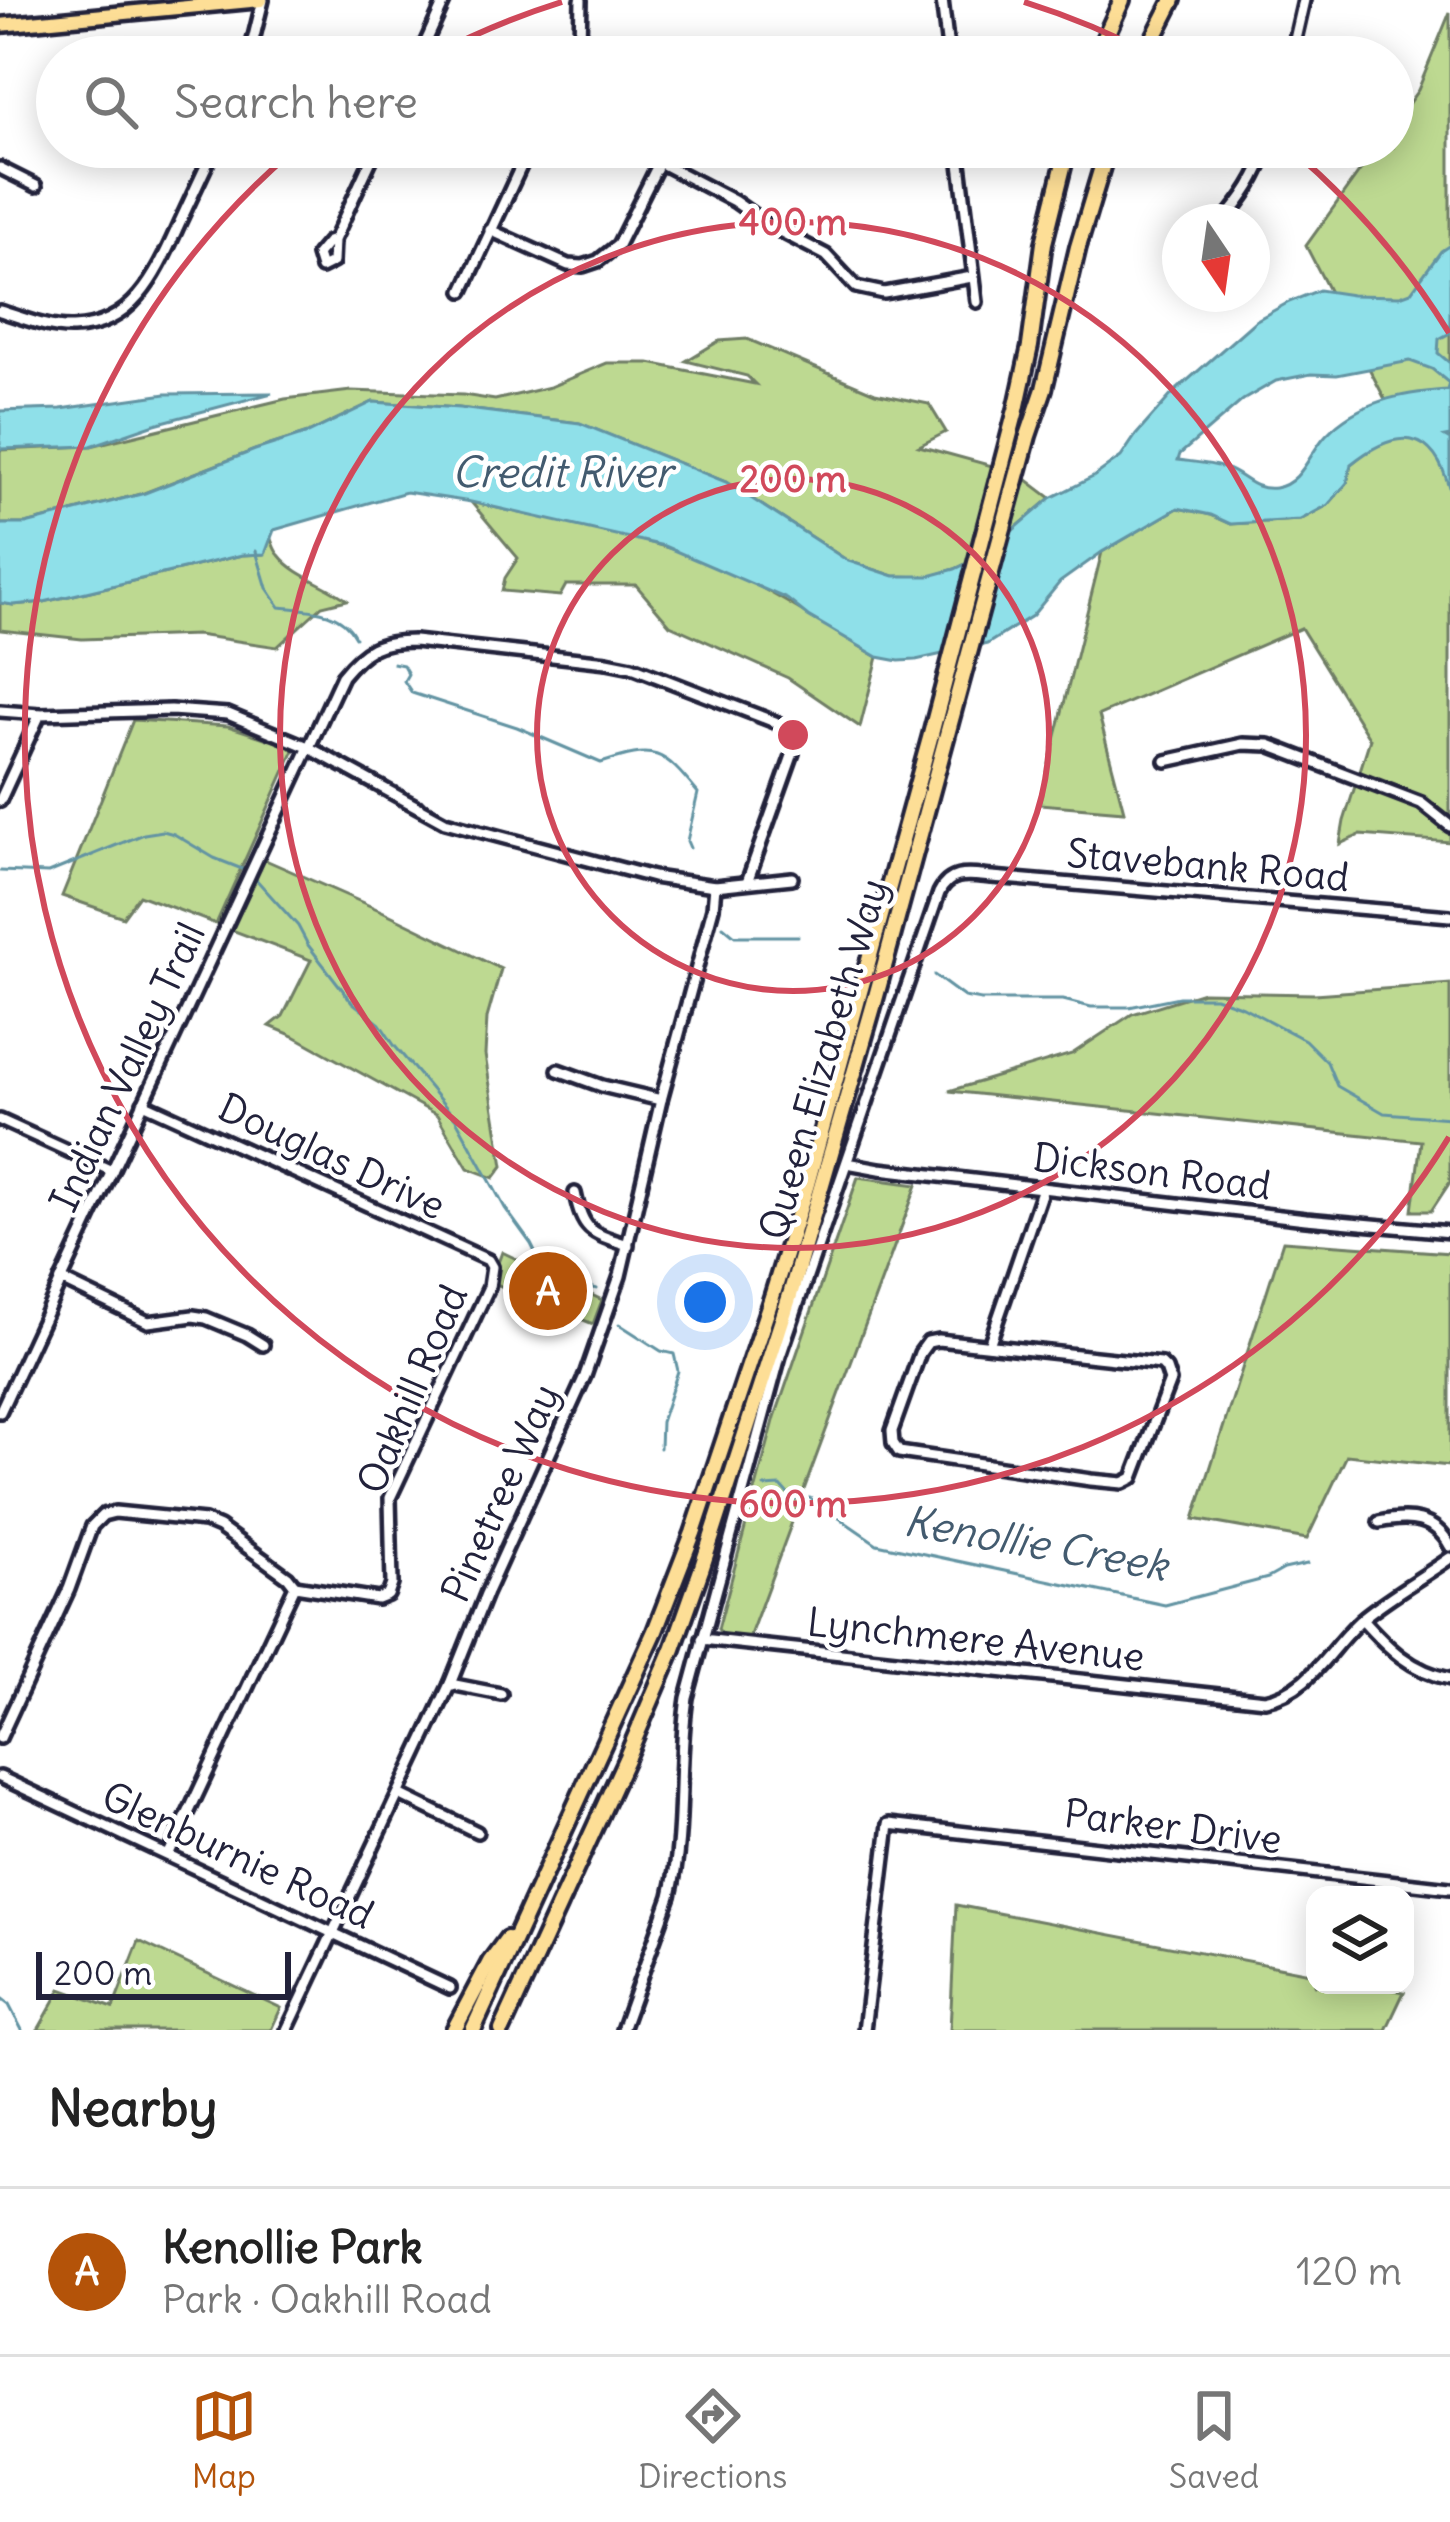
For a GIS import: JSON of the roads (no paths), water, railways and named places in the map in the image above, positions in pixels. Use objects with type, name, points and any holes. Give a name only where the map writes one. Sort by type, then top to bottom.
[{"type":"highway","points":[[1106,36],[1122,0]]},
{"type":"highway","points":[[1154,36],[1172,0]]},
{"type":"highway","name":"Queen Elizabeth Way","points":[[502,2030],[626,1759],[688,1610],[790,1295],[938,740],[1030,346],[1044,243],[1063,168]]},
{"type":"highway","name":"Queen Elizabeth Way","points":[[473,2030],[655,1631],[700,1511],[798,1215],[1044,388],[1102,168]]},
{"type":"highway","points":[[454,2030],[490,1962],[524,1915]]},
{"type":"main road","points":[[0,25],[262,0]]},
{"type":"street","points":[[254,36],[262,0]]},
{"type":"street","points":[[429,36],[446,0]]},
{"type":"street","points":[[580,36],[581,0]]},
{"type":"street","points":[[943,0],[947,36]]},
{"type":"street","points":[[1296,36],[1304,0]]},
{"type":"street","points":[[0,168],[36,186]]},
{"type":"street","points":[[0,311],[68,328],[88,327],[129,309],[156,274],[205,168]]},
{"type":"street","points":[[334,240],[367,168]]},
{"type":"street","points":[[463,291],[520,168]]},
{"type":"street","points":[[490,230],[568,265],[598,261],[618,245],[658,168]]},
{"type":"street","points":[[671,168],[826,255],[856,287],[884,293],[972,277]]},
{"type":"street","points":[[960,168],[977,302]]},
{"type":"street","points":[[1238,204],[1261,168]]},
{"type":"street","name":"Indian Valley Trail","points":[[0,1412],[341,676],[364,652],[378,645],[414,641],[586,658],[632,667],[782,727],[793,753],[747,881]]},
{"type":"street","points":[[0,711],[204,710],[247,721],[308,747],[445,822],[653,878],[715,886],[792,878]]},
{"type":"street","points":[[0,801],[40,714]]},
{"type":"street","points":[[1166,761],[1244,744],[1268,745],[1421,803],[1450,826]]},
{"type":"street","name":"Stavebank Road","points":[[847,1162],[941,887],[950,878],[960,874],[1450,916]]},
{"type":"street","name":"Pinetree Way","points":[[286,2030],[400,1794],[585,1376],[620,1276],[715,886]]},
{"type":"street","points":[[558,1070],[661,1100]]},
{"type":"street","name":"Douglas Drive","points":[[143,1103],[488,1260],[492,1267]]},
{"type":"street","points":[[0,1120],[112,1172]]},
{"type":"street","points":[[622,2030],[676,1874],[684,1721],[702,1639],[769,1391],[847,1162]]},
{"type":"street","name":"Dickson Road","points":[[847,1162],[1306,1220],[1450,1232]]},
{"type":"street","points":[[989,1345],[1043,1188]]},
{"type":"street","points":[[575,1193],[584,1225],[628,1245]]},
{"type":"street","name":"Oakhill Road","points":[[295,1586],[378,1599],[388,1595],[392,1584],[390,1498],[489,1287],[492,1267]]},
{"type":"street","points":[[61,1280],[148,1322],[206,1318],[263,1345]]},
{"type":"street","points":[[928,1342],[989,1345],[1150,1361],[1166,1369],[1170,1381],[1132,1478],[1111,1483],[899,1452],[892,1431],[928,1342]]},
{"type":"street","points":[[0,1738],[69,1589],[92,1526],[103,1515],[116,1512],[205,1521],[218,1527],[295,1586],[169,1854]]},
{"type":"street","points":[[1379,1522],[1424,1521],[1437,1528],[1450,1546]]},
{"type":"street","name":"Lynchmere Avenue","points":[[702,1639],[1265,1700],[1298,1688],[1362,1619],[1450,1558]]},
{"type":"street","points":[[1362,1619],[1403,1660],[1450,1679]]},
{"type":"street","points":[[450,1684],[501,1694]]},
{"type":"street","name":"Glenburnie Road","points":[[0,1778],[450,1988]]},
{"type":"street","points":[[400,1794],[477,1832]]},
{"type":"street","name":"Parker Drive","points":[[864,2030],[889,1823],[1450,1888]]},
{"type":"water","name":"Credit River","points":[[1450,245],[1450,333],[1439,339],[1438,353],[1450,363],[1450,436],[1445,437],[1450,440],[1450,491],[1443,470],[1424,445],[1398,440],[1351,464],[1347,483],[1328,505],[1300,520],[1231,524],[1178,508],[1102,552],[1060,582],[1032,616],[987,644],[916,660],[878,657],[787,599],[664,546],[406,492],[274,530],[265,554],[242,555],[44,602],[0,603],[0,524],[26,524],[145,493],[308,433],[373,402],[580,423],[726,482],[848,561],[894,576],[929,576],[984,555],[1051,498],[1121,457],[1173,393],[1255,321],[1319,290],[1352,295],[1411,292]],"holes":[[[1410,361],[1432,369],[1449,383],[1447,390],[1397,397],[1352,414],[1326,435],[1299,474],[1284,485],[1260,487],[1224,468],[1178,460],[1243,400],[1276,381]]]},
{"type":"water","points":[[272,393],[91,446],[0,449],[0,411],[61,409],[166,394]]},
{"type":"waterway","points":[[256,551],[267,588],[280,607],[333,616],[355,637]]},
{"type":"waterway","points":[[393,663],[403,665],[408,674],[404,681],[412,693],[517,727],[601,763],[646,753],[666,759],[698,793],[687,841],[690,848]]},
{"type":"waterway","name":"Kenollie Creek","points":[[0,871],[48,873],[144,834],[163,831],[242,869]]},
{"type":"waterway","name":"Kenollie Creek","points":[[253,876],[298,926],[352,1002],[380,1024],[456,1119],[542,1266],[597,1289]]},
{"type":"waterway","points":[[723,926],[735,936],[798,936]]},
{"type":"waterway","points":[[934,975],[964,997],[981,1000],[1063,1000],[1091,1007],[1129,1007],[1179,997],[1215,997],[1305,1040],[1327,1062],[1337,1086],[1384,1113],[1450,1118]]},
{"type":"waterway","name":"Kenollie Creek","points":[[619,1324],[674,1354],[678,1371],[661,1422],[660,1448]]},
{"type":"waterway","name":"Kenollie Creek","points":[[764,1487],[781,1486],[793,1500],[810,1498],[877,1544],[1165,1605],[1307,1564]]},
{"type":"waterway","points":[[0,1998],[22,2030]]},
{"type":"place","name":"Kenollie Park","points":[[548,1291]]}]
